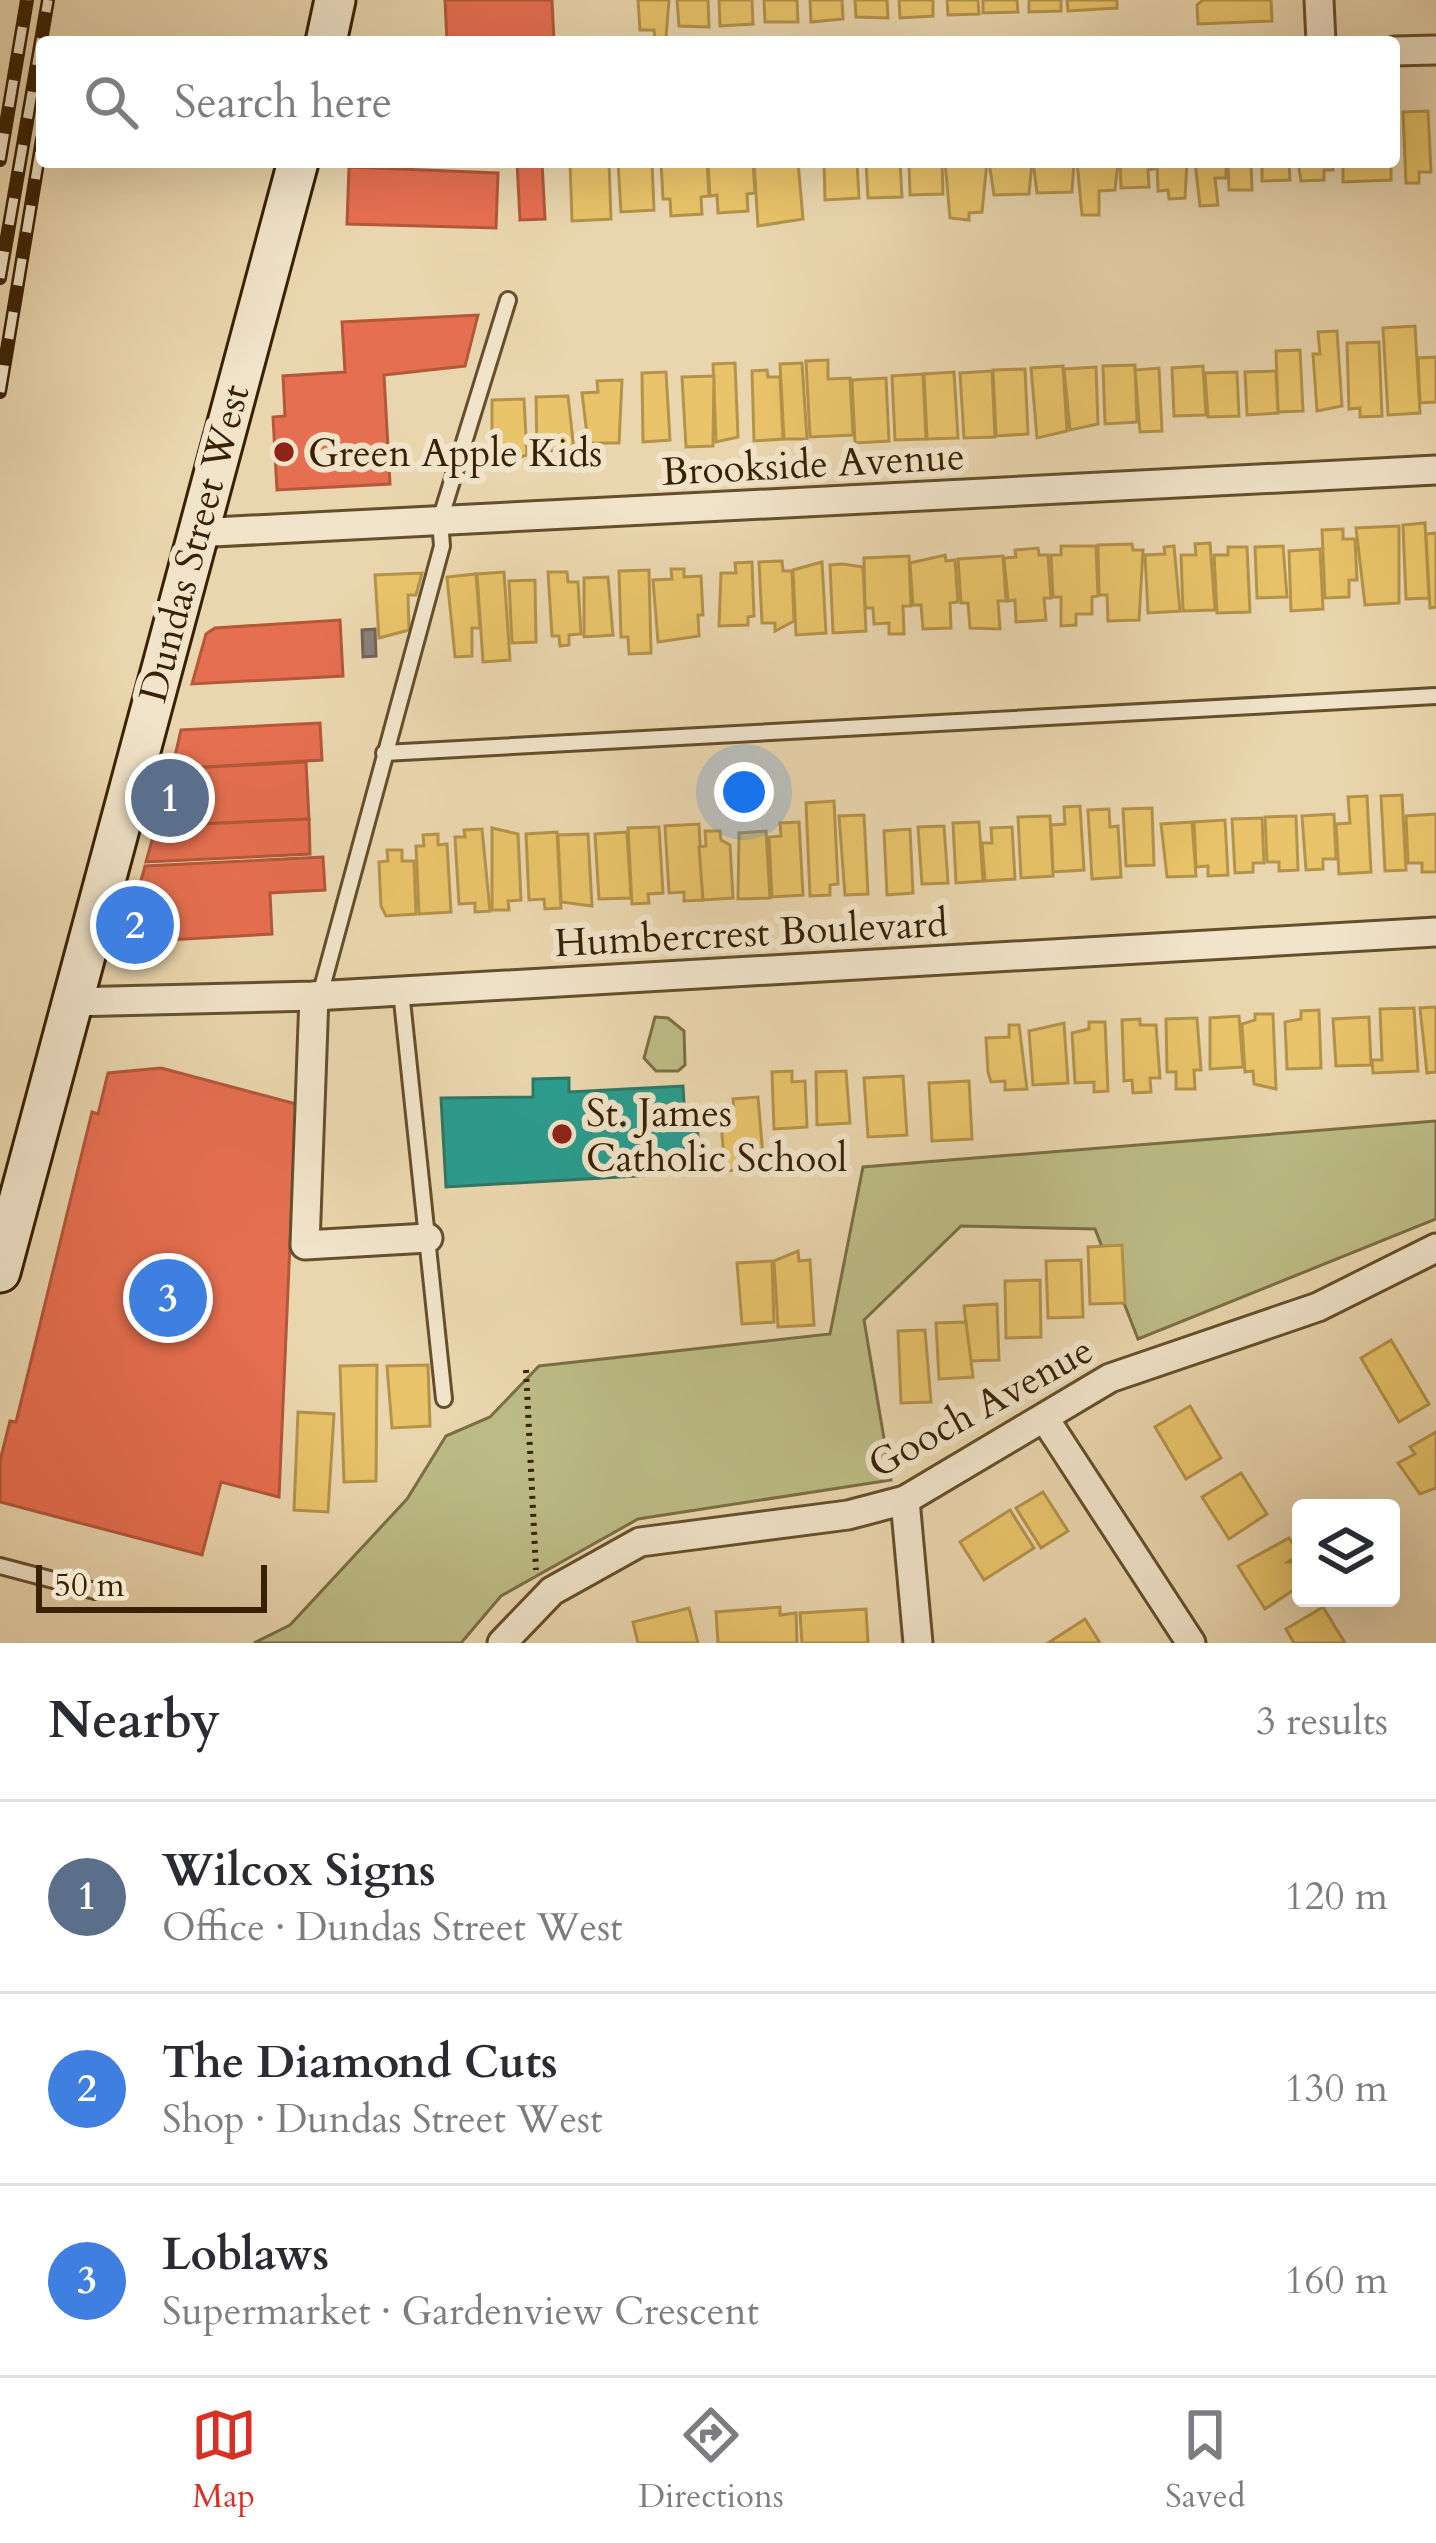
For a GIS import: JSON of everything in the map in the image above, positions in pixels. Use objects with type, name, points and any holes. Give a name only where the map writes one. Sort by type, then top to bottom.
[{"type":"main road","points":[[327,36],[335,0]]},
{"type":"main road","name":"Dundas Street West","points":[[0,1272],[194,533],[296,168]]},
{"type":"street","points":[[1319,0],[1321,36]]},
{"type":"street","points":[[1400,51],[1436,50]]},
{"type":"street","name":"Brookside Avenue","points":[[194,533],[1436,470]]},
{"type":"street","name":"Humbercrest Boulevard","points":[[70,1002],[401,991],[1436,932]]},
{"type":"street","points":[[317,995],[305,1245],[428,1238]]},
{"type":"street","name":"Gooch Avenue","points":[[502,1643],[552,1591],[640,1542],[848,1515],[905,1500],[1110,1378],[1318,1307],[1433,1257]]},
{"type":"street","points":[[1045,1419],[1191,1643]]},
{"type":"street","points":[[905,1500],[918,1643]]},
{"type":"lane","points":[[317,995],[442,546],[440,520],[508,300]]},
{"type":"lane","points":[[385,753],[1436,696]]},
{"type":"lane","points":[[401,991],[444,1399]]},
{"type":"lane","points":[[0,1566],[95,1591]]},
{"type":"path","points":[[526,1370],[536,1563]]},
{"type":"shaded area","points":[[655,1017],[668,1018],[684,1031],[685,1065],[678,1071],[656,1071],[644,1058]]},
{"type":"shaded area","points":[[1436,1121],[1436,1219],[1138,1339],[1095,1229],[961,1226],[864,1320],[891,1480],[638,1519],[501,1596],[461,1643],[254,1643],[290,1625],[407,1499],[446,1436],[490,1417],[539,1366],[830,1334],[863,1167]]},
{"type":"building: Homes","points":[[638,0],[669,0],[666,36],[640,30]]},
{"type":"building: Homes","points":[[677,0],[708,0],[709,27],[679,26]]},
{"type":"building: Homes","points":[[719,0],[752,0],[753,24],[720,26]]},
{"type":"building: Homes","points":[[764,0],[797,0],[798,22],[765,22]]},
{"type":"building: Homes","points":[[810,0],[842,0],[843,19],[811,22]]},
{"type":"building: Homes","points":[[855,0],[887,0],[888,18],[856,17]]},
{"type":"building: Homes","points":[[899,0],[933,0],[933,16],[900,18]]},
{"type":"building: Homes","points":[[947,0],[978,0],[979,14],[948,15]]},
{"type":"building: Homes","points":[[983,0],[1017,0],[1018,12],[983,13]]},
{"type":"building: Homes","points":[[1029,0],[1061,0],[1061,11],[1029,12]]},
{"type":"building: Homes","points":[[1067,0],[1117,0],[1117,8],[1068,11]]},
{"type":"building: Homes","points":[[1203,0],[1271,0],[1272,21],[1198,24],[1197,5]]},
{"type":"building: Homes","points":[[1428,111],[1431,172],[1419,172],[1419,183],[1406,183],[1403,112]]},
{"type":"building: Homes","points":[[570,168],[609,168],[611,219],[572,221]]},
{"type":"building: Homes","points":[[618,168],[652,168],[654,210],[621,212]]},
{"type":"building: Homes","points":[[661,168],[707,168],[709,196],[701,197],[702,214],[671,216],[670,199],[663,199]]},
{"type":"building: Homes","points":[[708,168],[753,168],[755,193],[747,194],[748,211],[718,213],[717,195],[710,196]]},
{"type":"building: Homes","points":[[754,168],[799,168],[803,219],[758,226]]},
{"type":"building: Homes","points":[[824,168],[857,168],[859,198],[825,200]]},
{"type":"building: Homes","points":[[866,168],[900,168],[902,197],[868,198]]},
{"type":"building: Homes","points":[[909,168],[942,168],[943,194],[910,195]]},
{"type":"building: Homes","points":[[946,168],[986,168],[982,212],[969,213],[969,220],[950,218]]},
{"type":"building: Homes","points":[[990,168],[1031,168],[1029,194],[994,195]]},
{"type":"building: Homes","points":[[1034,168],[1074,168],[1072,192],[1037,193]]},
{"type":"building: Homes","points":[[1078,168],[1117,168],[1115,190],[1099,191],[1099,215],[1082,215]]},
{"type":"building: Homes","points":[[1120,168],[1154,168],[1148,170],[1149,187],[1121,188]]},
{"type":"building: Homes","points":[[1157,168],[1187,168],[1185,198],[1169,199],[1168,190],[1158,191]]},
{"type":"building: Homes","points":[[1196,168],[1226,168],[1226,178],[1215,178],[1218,205],[1200,206]]},
{"type":"building: Homes","points":[[1228,168],[1251,168],[1252,190],[1229,190]]},
{"type":"building: Homes","points":[[1262,168],[1289,168],[1290,180],[1262,181]]},
{"type":"building: Homes","points":[[1299,168],[1333,168],[1324,170],[1324,180],[1301,181]]},
{"type":"building: Homes","points":[[1343,168],[1391,168],[1391,180],[1343,182]]},
{"type":"building: Homes","points":[[1415,326],[1420,413],[1388,415],[1383,328]]},
{"type":"building: Homes","points":[[1337,331],[1342,406],[1317,411],[1313,354],[1320,354],[1318,332]]},
{"type":"building: Homes","points":[[1379,342],[1382,416],[1360,417],[1360,408],[1349,409],[1347,343]]},
{"type":"building: Homes","points":[[1300,350],[1303,411],[1278,412],[1276,351]]},
{"type":"building: Homes","points":[[1436,357],[1436,402],[1420,403],[1418,358]]},
{"type":"building: Homes","points":[[828,360],[828,379],[850,378],[853,435],[810,437],[806,361]]},
{"type":"building: Homes","points":[[735,363],[738,437],[716,442],[713,364]]},
{"type":"building: Homes","points":[[802,363],[807,439],[784,439],[780,364]]},
{"type":"building: Homes","points":[[1135,365],[1137,422],[1105,424],[1103,366]]},
{"type":"building: Homes","points":[[1063,366],[1067,431],[1037,438],[1031,368]]},
{"type":"building: Homes","points":[[1203,366],[1206,415],[1174,416],[1172,368]]},
{"type":"building: Homes","points":[[1096,367],[1098,424],[1070,430],[1064,369]]},
{"type":"building: Homes","points":[[1159,368],[1162,431],[1140,432],[1135,370]]},
{"type":"building: Homes","points":[[1025,369],[1028,434],[996,436],[993,370]]},
{"type":"building: Homes","points":[[767,370],[768,377],[780,377],[783,439],[754,441],[752,371]]},
{"type":"building: Homes","points":[[992,371],[995,437],[964,438],[960,373]]},
{"type":"building: Homes","points":[[1276,371],[1278,413],[1247,415],[1245,372]]},
{"type":"building: Homes","points":[[666,372],[670,440],[643,442],[642,373]]},
{"type":"building: Homes","points":[[954,372],[958,438],[927,439],[924,374]]},
{"type":"building: Homes","points":[[1237,372],[1239,416],[1208,417],[1205,373]]},
{"type":"building: Homes","points":[[923,374],[926,439],[895,440],[892,376]]},
{"type":"building: Homes","points":[[714,376],[713,446],[686,447],[682,377]]},
{"type":"building: Homes","points":[[886,378],[889,441],[855,443],[852,380]]},
{"type":"building: Homes","points":[[622,380],[619,443],[588,443],[582,393],[598,392],[597,381]]},
{"type":"building: Homes","points":[[568,396],[574,450],[537,451],[536,397]]},
{"type":"building: Homes","points":[[524,399],[527,455],[501,462],[500,455],[492,456],[492,400]]},
{"type":"building: Homes","points":[[1425,523],[1429,598],[1406,599],[1403,525]]},
{"type":"building: Homes","points":[[1399,526],[1399,603],[1365,605],[1356,528]]},
{"type":"building: Homes","points":[[1343,529],[1343,539],[1355,539],[1357,580],[1349,580],[1349,597],[1325,598],[1322,530]]},
{"type":"building: Homes","points":[[1436,533],[1436,607],[1430,608],[1426,534]]},
{"type":"building: Homes","points":[[1210,543],[1215,610],[1183,611],[1181,555],[1196,555],[1195,544]]},
{"type":"building: Homes","points":[[1132,544],[1133,550],[1143,550],[1139,620],[1108,621],[1107,595],[1099,595],[1098,545]]},
{"type":"building: Homes","points":[[1061,546],[1096,546],[1098,596],[1092,597],[1092,614],[1076,614],[1076,625],[1061,626],[1061,597],[1053,597],[1051,555],[1061,555]]},
{"type":"building: Homes","points":[[1174,546],[1180,611],[1148,613],[1145,555],[1165,554],[1164,547]]},
{"type":"building: Homes","points":[[1283,546],[1287,597],[1257,598],[1255,547]]},
{"type":"building: Homes","points":[[1228,547],[1247,547],[1250,612],[1217,613],[1214,555],[1228,555]]},
{"type":"building: Homes","points":[[1038,548],[1039,555],[1048,555],[1051,598],[1044,598],[1046,620],[1016,622],[1015,600],[1008,601],[1004,558],[1016,557],[1015,550]]},
{"type":"building: Homes","points":[[1320,549],[1323,609],[1291,611],[1289,551]]},
{"type":"building: Homes","points":[[945,555],[946,561],[955,560],[958,602],[950,603],[951,628],[923,629],[921,605],[913,605],[910,563]]},
{"type":"building: Homes","points":[[909,556],[911,606],[903,606],[904,634],[889,634],[889,623],[874,624],[873,608],[865,608],[864,558]]},
{"type":"building: Homes","points":[[1003,556],[1006,601],[998,601],[1000,629],[970,628],[968,603],[961,603],[958,559]]},
{"type":"building: Homes","points":[[782,561],[783,571],[792,571],[794,621],[775,631],[775,623],[762,623],[759,562]]},
{"type":"building: Homes","points":[[752,562],[754,616],[748,617],[748,625],[719,626],[721,573],[736,573],[735,563]]},
{"type":"building: Homes","points":[[822,562],[826,633],[796,635],[793,570]]},
{"type":"building: Homes","points":[[830,565],[863,567],[866,631],[833,633]]},
{"type":"building: Homes","points":[[671,569],[684,569],[684,577],[701,576],[703,615],[698,615],[699,636],[658,642],[653,580],[672,579]]},
{"type":"building: Homes","points":[[649,570],[651,653],[629,654],[628,637],[621,637],[619,571]]},
{"type":"building: Homes","points":[[504,572],[510,660],[483,662],[477,574]]},
{"type":"building: Homes","points":[[548,572],[567,572],[568,582],[578,582],[581,634],[569,635],[569,645],[560,646],[559,636],[552,636]]},
{"type":"building: Homes","points":[[422,573],[416,595],[408,595],[409,630],[379,638],[375,575]]},
{"type":"building: Homes","points":[[476,574],[480,628],[472,628],[472,656],[455,657],[447,577]]},
{"type":"building: Homes","points":[[608,577],[613,635],[584,637],[584,578]]},
{"type":"building: Homes","points":[[535,580],[536,642],[512,643],[509,581]]},
{"type":"building: Homes","points":[[1402,795],[1406,870],[1385,871],[1381,796]]},
{"type":"building: Homes","points":[[1367,796],[1371,872],[1339,874],[1336,824],[1350,823],[1348,797]]},
{"type":"building: Homes","points":[[834,801],[838,884],[830,885],[830,895],[810,896],[806,803]]},
{"type":"building: Homes","points":[[1080,806],[1084,870],[1053,872],[1051,825],[1065,824],[1064,807]]},
{"type":"building: Homes","points":[[1152,808],[1154,865],[1126,866],[1123,809]]},
{"type":"building: Homes","points":[[1109,809],[1110,827],[1118,826],[1121,877],[1092,879],[1088,810]]},
{"type":"building: Homes","points":[[1334,814],[1336,859],[1323,859],[1323,869],[1306,870],[1302,816]]},
{"type":"building: Homes","points":[[1436,814],[1436,872],[1422,872],[1422,863],[1408,863],[1406,816]]},
{"type":"building: Homes","points":[[864,815],[868,894],[845,895],[839,816]]},
{"type":"building: Homes","points":[[1050,816],[1053,876],[1021,878],[1018,817]]},
{"type":"building: Homes","points":[[1296,816],[1298,870],[1279,871],[1279,862],[1267,862],[1265,817]]},
{"type":"building: Homes","points":[[1262,818],[1264,863],[1253,863],[1253,872],[1235,873],[1232,819]]},
{"type":"building: Homes","points":[[1225,820],[1228,875],[1208,876],[1208,866],[1196,867],[1194,822]]},
{"type":"building: Homes","points":[[799,822],[803,895],[772,897],[769,837],[781,836],[780,823]]},
{"type":"building: Homes","points":[[979,822],[983,881],[956,883],[953,823]]},
{"type":"building: Homes","points":[[1192,822],[1196,876],[1167,877],[1161,824]]},
{"type":"building: Homes","points":[[699,824],[703,900],[684,901],[684,892],[669,893],[665,826]]},
{"type":"building: Homes","points":[[944,826],[948,883],[922,884],[918,827]]},
{"type":"building: Homes","points":[[659,827],[663,893],[648,894],[649,903],[632,904],[628,828]]},
{"type":"building: Homes","points":[[1012,827],[1015,879],[985,881],[982,843],[992,843],[991,828]]},
{"type":"building: Homes","points":[[492,828],[518,834],[521,900],[508,901],[509,910],[492,910]]},
{"type":"building: Homes","points":[[482,829],[490,911],[475,912],[475,903],[459,904],[455,837],[465,837],[464,830]]},
{"type":"building: Homes","points":[[910,829],[913,893],[887,895],[884,831]]},
{"type":"building: Homes","points":[[705,831],[720,831],[721,840],[730,845],[733,898],[703,900],[699,847],[706,846]]},
{"type":"building: Homes","points":[[766,831],[770,898],[738,899],[739,833]]},
{"type":"building: Homes","points":[[557,832],[561,908],[545,909],[544,899],[529,900],[526,834]]},
{"type":"building: Homes","points":[[627,832],[631,898],[599,899],[595,834]]},
{"type":"building: Homes","points":[[438,834],[438,845],[447,844],[451,912],[419,914],[416,846],[424,846],[423,835]]},
{"type":"building: Homes","points":[[588,834],[592,906],[561,902],[558,835]]},
{"type":"building: Homes","points":[[387,850],[402,850],[402,861],[414,861],[416,914],[386,916],[381,906],[379,862],[388,861]]},
{"type":"building: Homes","points":[[1436,1007],[1436,1072],[1427,1073],[1420,1008]]},
{"type":"building: Homes","points":[[1414,1008],[1418,1071],[1373,1073],[1372,1060],[1382,1060],[1380,1009]]},
{"type":"building: Homes","points":[[1319,1010],[1321,1068],[1287,1069],[1285,1022],[1301,1019],[1301,1011]]},
{"type":"building: Homes","points":[[1255,1014],[1273,1014],[1276,1089],[1254,1084],[1253,1071],[1245,1072],[1242,1024],[1255,1020]]},
{"type":"building: Homes","points":[[1239,1016],[1243,1067],[1210,1069],[1210,1018]]},
{"type":"building: Homes","points":[[1369,1017],[1371,1065],[1336,1066],[1333,1019]]},
{"type":"building: Homes","points":[[1197,1018],[1201,1070],[1194,1070],[1195,1089],[1176,1089],[1176,1072],[1167,1072],[1166,1019]]},
{"type":"building: Homes","points":[[1140,1019],[1140,1025],[1156,1025],[1160,1078],[1150,1078],[1151,1092],[1133,1093],[1132,1080],[1124,1081],[1122,1020]]},
{"type":"building: Homes","points":[[1089,1022],[1105,1022],[1108,1091],[1094,1092],[1094,1082],[1075,1083],[1072,1033],[1089,1029]]},
{"type":"building: Homes","points":[[1064,1023],[1068,1083],[1033,1085],[1029,1031]]},
{"type":"building: Homes","points":[[1009,1025],[1019,1025],[1027,1089],[1005,1090],[1005,1081],[991,1082],[988,1072],[986,1038],[1009,1037]]},
{"type":"building: Homes","points":[[792,1071],[792,1082],[805,1081],[807,1127],[774,1129],[772,1072]]},
{"type":"building: Homes","points":[[846,1071],[850,1123],[817,1125],[816,1072]]},
{"type":"building: Homes","points":[[903,1076],[907,1135],[868,1137],[864,1078]]},
{"type":"building: Homes","points":[[969,1081],[972,1139],[932,1141],[929,1083]]},
{"type":"building: Homes","points":[[758,1097],[764,1168],[725,1171],[720,1111],[734,1111],[733,1099]]},
{"type":"building: Homes","points":[[1122,1245],[1125,1303],[1090,1304],[1088,1247]]},
{"type":"building: Homes","points":[[798,1251],[799,1261],[810,1260],[814,1325],[778,1327],[774,1261]]},
{"type":"building: Homes","points":[[1081,1260],[1083,1317],[1048,1318],[1046,1261]]},
{"type":"building: Homes","points":[[772,1261],[774,1322],[742,1324],[737,1263]]},
{"type":"building: Homes","points":[[1040,1280],[1041,1337],[1006,1338],[1005,1281]]},
{"type":"building: Homes","points":[[997,1304],[999,1360],[970,1361],[964,1306]]},
{"type":"building: Homes","points":[[966,1322],[973,1377],[939,1379],[936,1323]]},
{"type":"building: Homes","points":[[925,1330],[931,1402],[901,1403],[898,1331]]},
{"type":"building: Homes","points":[[1391,1340],[1429,1404],[1399,1422],[1361,1358]]},
{"type":"building: Homes","points":[[377,1365],[376,1481],[344,1482],[340,1366]]},
{"type":"building: Homes","points":[[428,1365],[430,1426],[392,1428],[387,1366]]},
{"type":"building: Homes","points":[[1190,1406],[1221,1458],[1186,1479],[1155,1427]]},
{"type":"building: Homes","points":[[298,1412],[334,1414],[328,1512],[294,1510]]},
{"type":"building: Homes","points":[[1436,1432],[1436,1488],[1420,1494],[1398,1463],[1415,1454],[1410,1447]]},
{"type":"building: Homes","points":[[1241,1473],[1267,1514],[1229,1539],[1202,1497]]},
{"type":"building: Homes","points":[[1043,1492],[1068,1531],[1041,1548],[1016,1508]]},
{"type":"building: Homes","points":[[1010,1510],[1034,1548],[984,1580],[960,1542]]},
{"type":"building: Homes","points":[[1289,1538],[1292,1591],[1265,1609],[1238,1566]]},
{"type":"building: Homes","points":[[780,1607],[780,1615],[796,1613],[797,1643],[718,1643],[716,1612]]},
{"type":"building: Homes","points":[[1323,1607],[1345,1643],[1294,1643],[1286,1629]]},
{"type":"building: Homes","points":[[689,1608],[698,1643],[638,1643],[633,1622]]},
{"type":"building: Homes","points":[[866,1609],[868,1643],[802,1643],[800,1613]]},
{"type":"building: Homes","points":[[1085,1619],[1100,1643],[1048,1643]]},
{"type":"building: Shops","points":[[445,0],[552,0],[554,36],[447,36]]},
{"type":"building: Shops","points":[[349,168],[498,173],[496,228],[347,224]]},
{"type":"building: Shops","points":[[517,168],[542,168],[545,219],[520,220]]},
{"type":"building: Shops","points":[[478,315],[465,366],[384,375],[390,484],[277,490],[273,417],[285,416],[283,376],[345,372],[342,322]]},
{"type":"building: Shops","points":[[340,620],[343,676],[192,684],[206,634],[215,628]]},
{"type":"building: Shops","points":[[320,723],[322,760],[172,769],[181,730]]},
{"type":"building: Shops","points":[[306,762],[309,819],[156,826],[172,769]]},
{"type":"building: Shops","points":[[309,819],[310,854],[146,862],[156,826]]},
{"type":"building: Shops","points":[[323,857],[325,890],[270,893],[272,934],[133,942],[126,934],[145,866]]},
{"type":"building: Shops","points":[[161,1068],[296,1104],[279,1497],[221,1482],[202,1555],[0,1502],[0,1461],[10,1421],[16,1422],[92,1112],[98,1114],[108,1073]]},
{"type":"building: Schools","points":[[569,1078],[569,1092],[683,1086],[685,1120],[697,1119],[698,1138],[686,1139],[688,1173],[446,1187],[441,1098],[533,1097],[533,1079]]},
{"type":"building: Industry","points":[[375,629],[376,656],[363,657],[362,630]]},
{"type":"railway","points":[[0,160],[27,0]]},
{"type":"railway","points":[[42,36],[48,0]]},
{"type":"railway","points":[[0,278],[36,70]]},
{"type":"railway","points":[[0,392],[37,168]]},
{"type":"place","name":"Green Apple Kids","points":[[284,452]]},
{"type":"place","name":"Wilcox Signs","points":[[170,798]]},
{"type":"place","name":"The Diamond Cuts","points":[[135,925]]},
{"type":"place","name":"St. James Catholic School","points":[[562,1134]]},
{"type":"place","name":"Loblaws","points":[[168,1298]]}]
